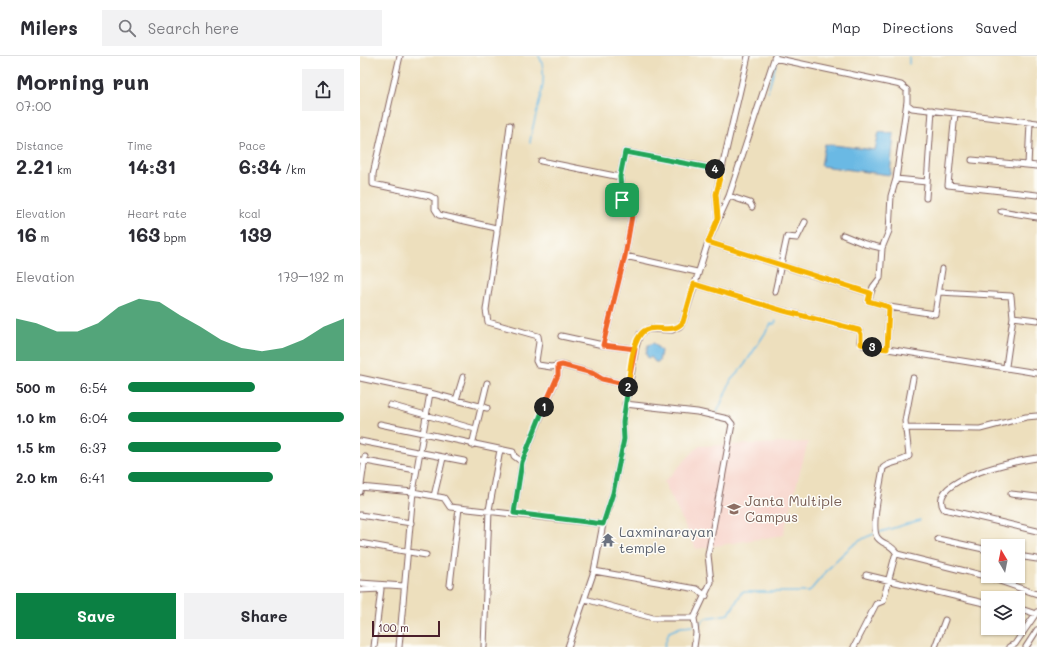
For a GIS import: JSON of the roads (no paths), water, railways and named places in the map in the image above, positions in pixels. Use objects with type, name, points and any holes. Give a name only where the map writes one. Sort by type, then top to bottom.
[{"type":"street","points":[[400,56],[372,182],[376,185],[433,197],[436,200],[436,212],[439,215],[494,226],[497,230]]},
{"type":"street","points":[[718,218],[716,194],[748,56]]},
{"type":"street","points":[[568,647],[594,571],[603,524],[613,493],[624,439],[623,422],[628,385],[635,349],[640,334],[648,329],[672,330],[680,326],[683,322],[708,242],[729,196],[774,57],[901,85],[907,90],[907,101],[896,179],[891,196],[889,231],[882,248],[880,278],[870,293],[868,301],[889,307],[935,314],[942,269]]},
{"type":"street","points":[[907,101],[910,107],[1037,123]]},
{"type":"street","points":[[926,198],[932,110]]},
{"type":"street","points":[[955,113],[948,184],[1037,195]]},
{"type":"street","points":[[1028,165],[1030,122]]},
{"type":"street","points":[[510,125],[486,310],[487,320],[489,323],[538,336],[540,342],[536,363],[546,367],[562,365],[592,373],[602,379],[628,385]]},
{"type":"street","points":[[603,345],[625,256],[633,210],[622,200],[620,177],[625,152],[722,170]]},
{"type":"street","points":[[972,160],[1037,166]]},
{"type":"street","points":[[541,161],[620,177]]},
{"type":"street","points":[[896,179],[927,182]]},
{"type":"street","points":[[729,196],[750,203],[752,207]]},
{"type":"street","points":[[1001,211],[1037,217]]},
{"type":"street","points":[[775,292],[787,237],[797,238],[805,222]]},
{"type":"street","points":[[843,235],[865,244],[882,248]]},
{"type":"street","points":[[708,242],[870,293]]},
{"type":"street","points":[[625,256],[698,272]]},
{"type":"street","points":[[694,284],[784,311],[859,330],[861,334],[861,344],[1006,366],[1037,373]]},
{"type":"street","points":[[939,292],[1011,296],[1013,317],[1006,366]]},
{"type":"street","points":[[887,349],[889,307]]},
{"type":"street","points":[[1013,317],[1037,320]]},
{"type":"street","points":[[561,336],[603,345],[635,349]]},
{"type":"street","points":[[514,513],[522,462],[558,375],[558,366]]},
{"type":"street","points":[[456,400],[463,377]]},
{"type":"street","points":[[360,378],[430,393],[488,408]]},
{"type":"street","points":[[912,378],[905,420],[908,456],[906,459],[883,468],[874,529],[879,540],[893,547],[897,554],[985,576],[1037,594]]},
{"type":"street","points":[[472,445],[487,383]]},
{"type":"street","points":[[399,647],[413,492],[430,393]]},
{"type":"street","points":[[626,404],[697,412],[728,418],[732,424],[708,555],[711,582],[694,621],[696,630],[694,647]]},
{"type":"street","points":[[390,405],[475,429]]},
{"type":"street","points":[[905,428],[980,429],[1037,416]]},
{"type":"street","points":[[380,424],[472,445],[513,452],[514,456],[522,462]]},
{"type":"street","points":[[360,440],[419,454],[464,461]]},
{"type":"street","points":[[484,647],[489,510],[500,450]]},
{"type":"street","points":[[434,496],[443,458]]},
{"type":"street","points":[[1037,458],[1017,461],[961,478],[949,486],[942,498],[944,509],[1037,531]]},
{"type":"street","points":[[416,470],[363,459],[360,489],[413,492],[444,498],[450,507],[489,510],[603,524]]},
{"type":"street","points":[[1011,494],[1037,497]]},
{"type":"street","points":[[450,585],[459,508]]},
{"type":"street","points":[[360,515],[411,523]]},
{"type":"street","points":[[938,539],[981,548]]},
{"type":"street","points":[[360,543],[426,555]]},
{"type":"street","points":[[854,647],[876,604],[883,601],[895,556],[897,554]]},
{"type":"street","points":[[1025,557],[1037,560]]},
{"type":"street","points":[[594,571],[698,589],[706,596]]},
{"type":"street","points":[[866,574],[981,602]]},
{"type":"street","points":[[360,583],[404,586]]},
{"type":"street","points":[[360,590],[381,589],[374,647]]},
{"type":"street","points":[[585,599],[653,618],[694,621]]},
{"type":"street","points":[[1009,647],[1017,645],[1036,613],[1025,610]]},
{"type":"street","points":[[935,647],[945,620]]},
{"type":"street","points":[[1026,647],[1037,630]]},
{"type":"water","points":[[879,132],[894,134],[890,175],[821,166],[825,144],[875,150]]},
{"type":"water","points":[[654,343],[661,351],[659,362],[655,362],[651,357],[648,358],[646,354],[648,345]]},
{"type":"waterway","points":[[530,143],[542,87],[542,65],[539,56]]},
{"type":"waterway","points":[[909,56],[909,64]]},
{"type":"waterway","points":[[768,91],[777,60]]},
{"type":"waterway","points":[[717,413],[731,380],[743,367],[771,324],[774,324],[776,321]]},
{"type":"waterway","points":[[877,533],[920,520]]},
{"type":"waterway","points":[[697,626],[706,618],[729,614],[742,592],[809,592],[838,558],[855,544],[874,534]]},
{"type":"waterway","points":[[664,647],[669,632],[681,627],[694,626]]},
{"type":"place","name":"Janta Multiple Campus","points":[[734,509]]},
{"type":"place","name":"Laxminarayan temple","points":[[608,540]]}]
